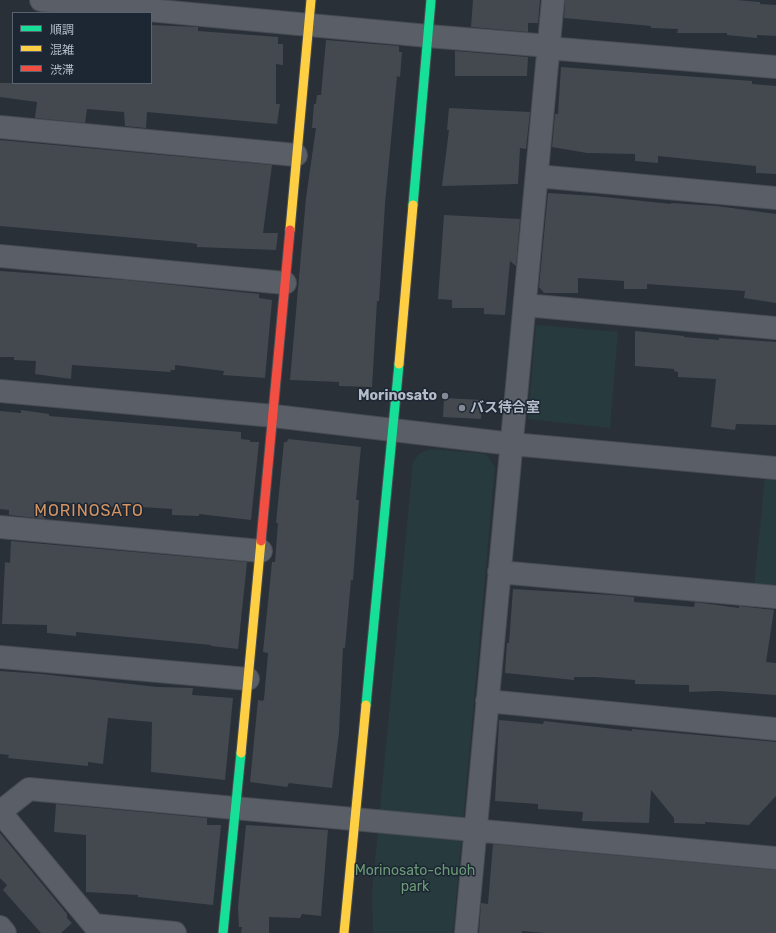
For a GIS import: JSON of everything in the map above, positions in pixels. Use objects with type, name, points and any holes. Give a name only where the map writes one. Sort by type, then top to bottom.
[{"type":"street","points":[[41,0],[776,67]]},
{"type":"street","points":[[223,933],[274,416],[296,155],[311,0]]},
{"type":"street","points":[[344,933],[431,0]]},
{"type":"street","points":[[466,933],[474,830],[512,444],[553,0]]},
{"type":"street","points":[[0,127],[296,155]]},
{"type":"street","points":[[537,176],[776,198]]},
{"type":"street","points":[[0,256],[285,283]]},
{"type":"street","points":[[525,305],[776,328]]},
{"type":"street","points":[[0,390],[274,416],[512,444],[776,468]]},
{"type":"street","points":[[0,527],[261,551]]},
{"type":"street","points":[[499,572],[776,597]]},
{"type":"street","points":[[0,657],[248,679]]},
{"type":"street","points":[[487,701],[776,729]]},
{"type":"street","points":[[175,933],[89,929],[0,812],[29,788],[236,809],[776,858]]},
{"type":"street","points":[[0,927],[5,933]]},
{"type":"green space","points":[[536,325],[618,332],[610,428],[528,419]]},
{"type":"green space","name":"Morinosato-chuoh park","points":[[432,449],[486,454],[495,467],[453,933],[373,933],[372,893],[413,462],[420,453]]},
{"type":"green space","points":[[765,478],[776,479],[776,589],[754,587]]},
{"type":"building","points":[[473,0],[540,0],[538,23],[528,23],[528,32],[471,27]]},
{"type":"building","points":[[565,0],[736,0],[760,2],[760,4],[776,5],[776,36],[757,35],[757,38],[727,35],[727,33],[677,33],[678,29],[651,28],[651,26],[564,18]]},
{"type":"building","points":[[152,25],[198,27],[198,31],[278,37],[278,44],[283,44],[283,65],[276,64],[276,104],[280,104],[277,124],[147,112],[146,128],[125,126],[124,112],[87,109],[85,123],[35,118],[37,102],[0,97],[0,83],[152,84]]},
{"type":"building","points":[[326,40],[399,46],[399,52],[402,52],[400,77],[397,76],[385,204],[372,387],[339,386],[339,382],[290,380],[306,198],[316,128],[312,128],[314,104],[316,104],[317,95],[321,95]]},
{"type":"building","points":[[455,51],[528,57],[527,76],[455,76]]},
{"type":"building","points":[[561,67],[752,81],[752,84],[776,86],[776,174],[756,173],[756,166],[658,156],[658,163],[635,161],[635,154],[587,153],[552,147],[555,114],[558,114]]},
{"type":"building","points":[[449,108],[530,112],[526,149],[520,148],[518,184],[442,186],[449,130],[447,130]]},
{"type":"building","points":[[0,140],[272,165],[263,233],[278,233],[276,250],[197,247],[197,244],[191,243],[0,226]]},
{"type":"building","points":[[548,193],[671,204],[717,206],[776,214],[776,303],[744,298],[745,291],[647,284],[647,289],[624,289],[624,281],[578,278],[578,293],[544,293],[539,287]]},
{"type":"building","points":[[444,215],[520,219],[516,266],[510,261],[505,315],[484,314],[484,308],[452,308],[452,300],[438,299]]},
{"type":"building","points":[[0,271],[126,280],[259,294],[259,298],[272,300],[265,378],[223,375],[224,371],[175,365],[175,370],[171,370],[170,372],[72,365],[71,379],[35,374],[36,361],[14,360],[14,357],[0,357]]},
{"type":"building","points":[[635,331],[719,340],[719,338],[776,342],[776,425],[736,424],[735,430],[711,427],[716,379],[678,377],[678,372],[674,371],[674,369],[635,366]]},
{"type":"building","name":"バス待合室","points":[[444,398],[482,400],[481,419],[443,417]]},
{"type":"building","points":[[21,410],[49,414],[49,416],[241,432],[241,439],[250,440],[250,442],[259,442],[251,520],[199,514],[199,516],[172,515],[172,509],[126,506],[126,508],[46,501],[45,519],[9,515],[9,510],[0,509],[0,411],[21,413]]},
{"type":"building","points":[[288,439],[361,447],[356,500],[359,500],[353,580],[351,580],[345,648],[343,648],[339,733],[332,788],[289,783],[287,787],[250,782],[258,700],[263,701],[264,699],[268,653],[263,652],[272,562],[275,562],[278,523],[276,523],[284,442],[287,442]]},
{"type":"building","points":[[11,541],[247,562],[238,649],[76,632],[76,636],[47,633],[47,625],[2,624],[5,562],[10,563]]},
{"type":"building","points":[[513,589],[634,597],[634,602],[694,607],[695,602],[739,608],[739,606],[774,610],[766,662],[776,663],[776,695],[719,691],[689,692],[689,685],[635,684],[635,680],[574,677],[574,680],[505,673]]},
{"type":"building","points":[[0,671],[42,674],[157,687],[193,688],[192,695],[233,698],[225,780],[151,772],[152,722],[108,718],[103,764],[88,762],[88,766],[8,758],[9,755],[0,754]]},
{"type":"building","points":[[499,720],[543,724],[544,721],[632,731],[632,729],[776,742],[776,796],[749,825],[705,822],[705,824],[674,823],[674,818],[651,790],[649,823],[582,821],[583,812],[538,809],[538,804],[495,801]]},
{"type":"building","points":[[56,804],[207,818],[207,825],[221,825],[213,905],[138,897],[138,895],[86,892],[86,835],[54,832]]},
{"type":"building","points":[[246,825],[328,830],[321,916],[302,914],[300,918],[269,917],[269,933],[241,933],[242,927],[239,927],[238,907]]},
{"type":"building","points":[[0,833],[67,914],[67,918],[72,923],[61,933],[41,933],[3,890],[7,885],[0,878]]},
{"type":"building","points":[[493,844],[776,870],[776,933],[545,933],[522,931],[522,933],[479,933],[481,903],[488,904]]},
{"type":"traffic: fast","points":[[413,205],[431,0]]},
{"type":"traffic: fast","points":[[366,705],[399,364]]},
{"type":"traffic: fast","points":[[223,933],[241,753]]},
{"type":"traffic: slow","points":[[290,230],[311,0]]},
{"type":"traffic: slow","points":[[399,364],[413,205]]},
{"type":"traffic: slow","points":[[241,753],[261,541]]},
{"type":"traffic: slow","points":[[344,933],[366,705]]},
{"type":"traffic: jam","points":[[261,541],[290,230]]},
{"type":"place","name":"Morinosato","points":[[445,396]]},
{"type":"place","name":"バス待合室","points":[[462,408]]},
{"type":"district","name":"MORINOSATO","points":[[89,511]]}]
